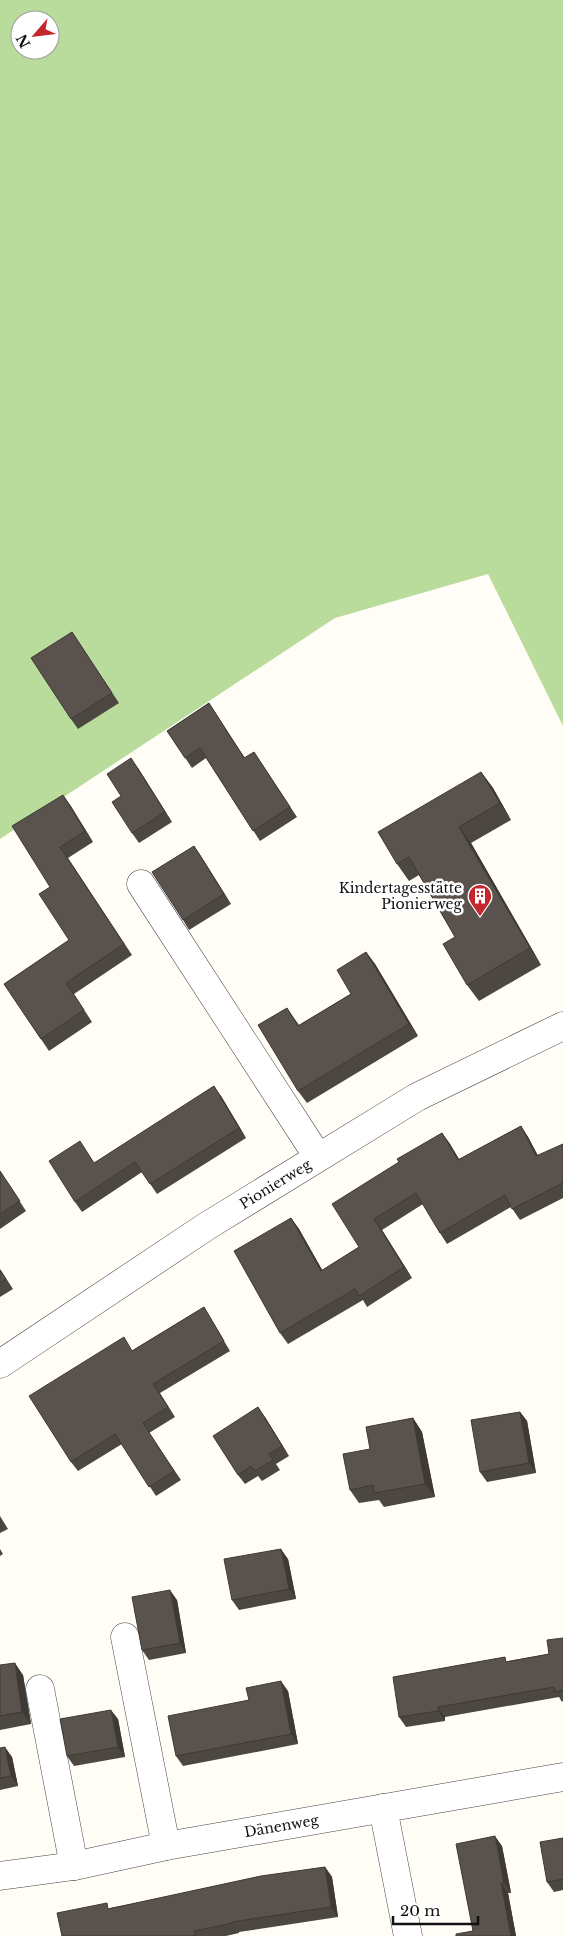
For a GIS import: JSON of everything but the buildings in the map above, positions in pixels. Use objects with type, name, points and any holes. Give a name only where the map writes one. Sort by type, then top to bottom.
[{"type":"street","points":[[140,884],[318,1157]]},
{"type":"street","name":"Pionierweg","points":[[0,1364],[196,1233],[417,1097],[563,1026]]},
{"type":"street","points":[[124,1636],[166,1846]]},
{"type":"street","points":[[40,1689],[74,1866]]},
{"type":"street","name":"Dänenweg","points":[[0,1876],[74,1866],[166,1846],[563,1777]]},
{"type":"street","points":[[383,1808],[408,1936]]},
{"type":"green space","points":[[0,0],[563,0],[563,726],[488,574],[335,618],[0,839]]},
{"type":"place","name":"Kindertagesstätte Pionierweg","points":[[480,917]]}]
